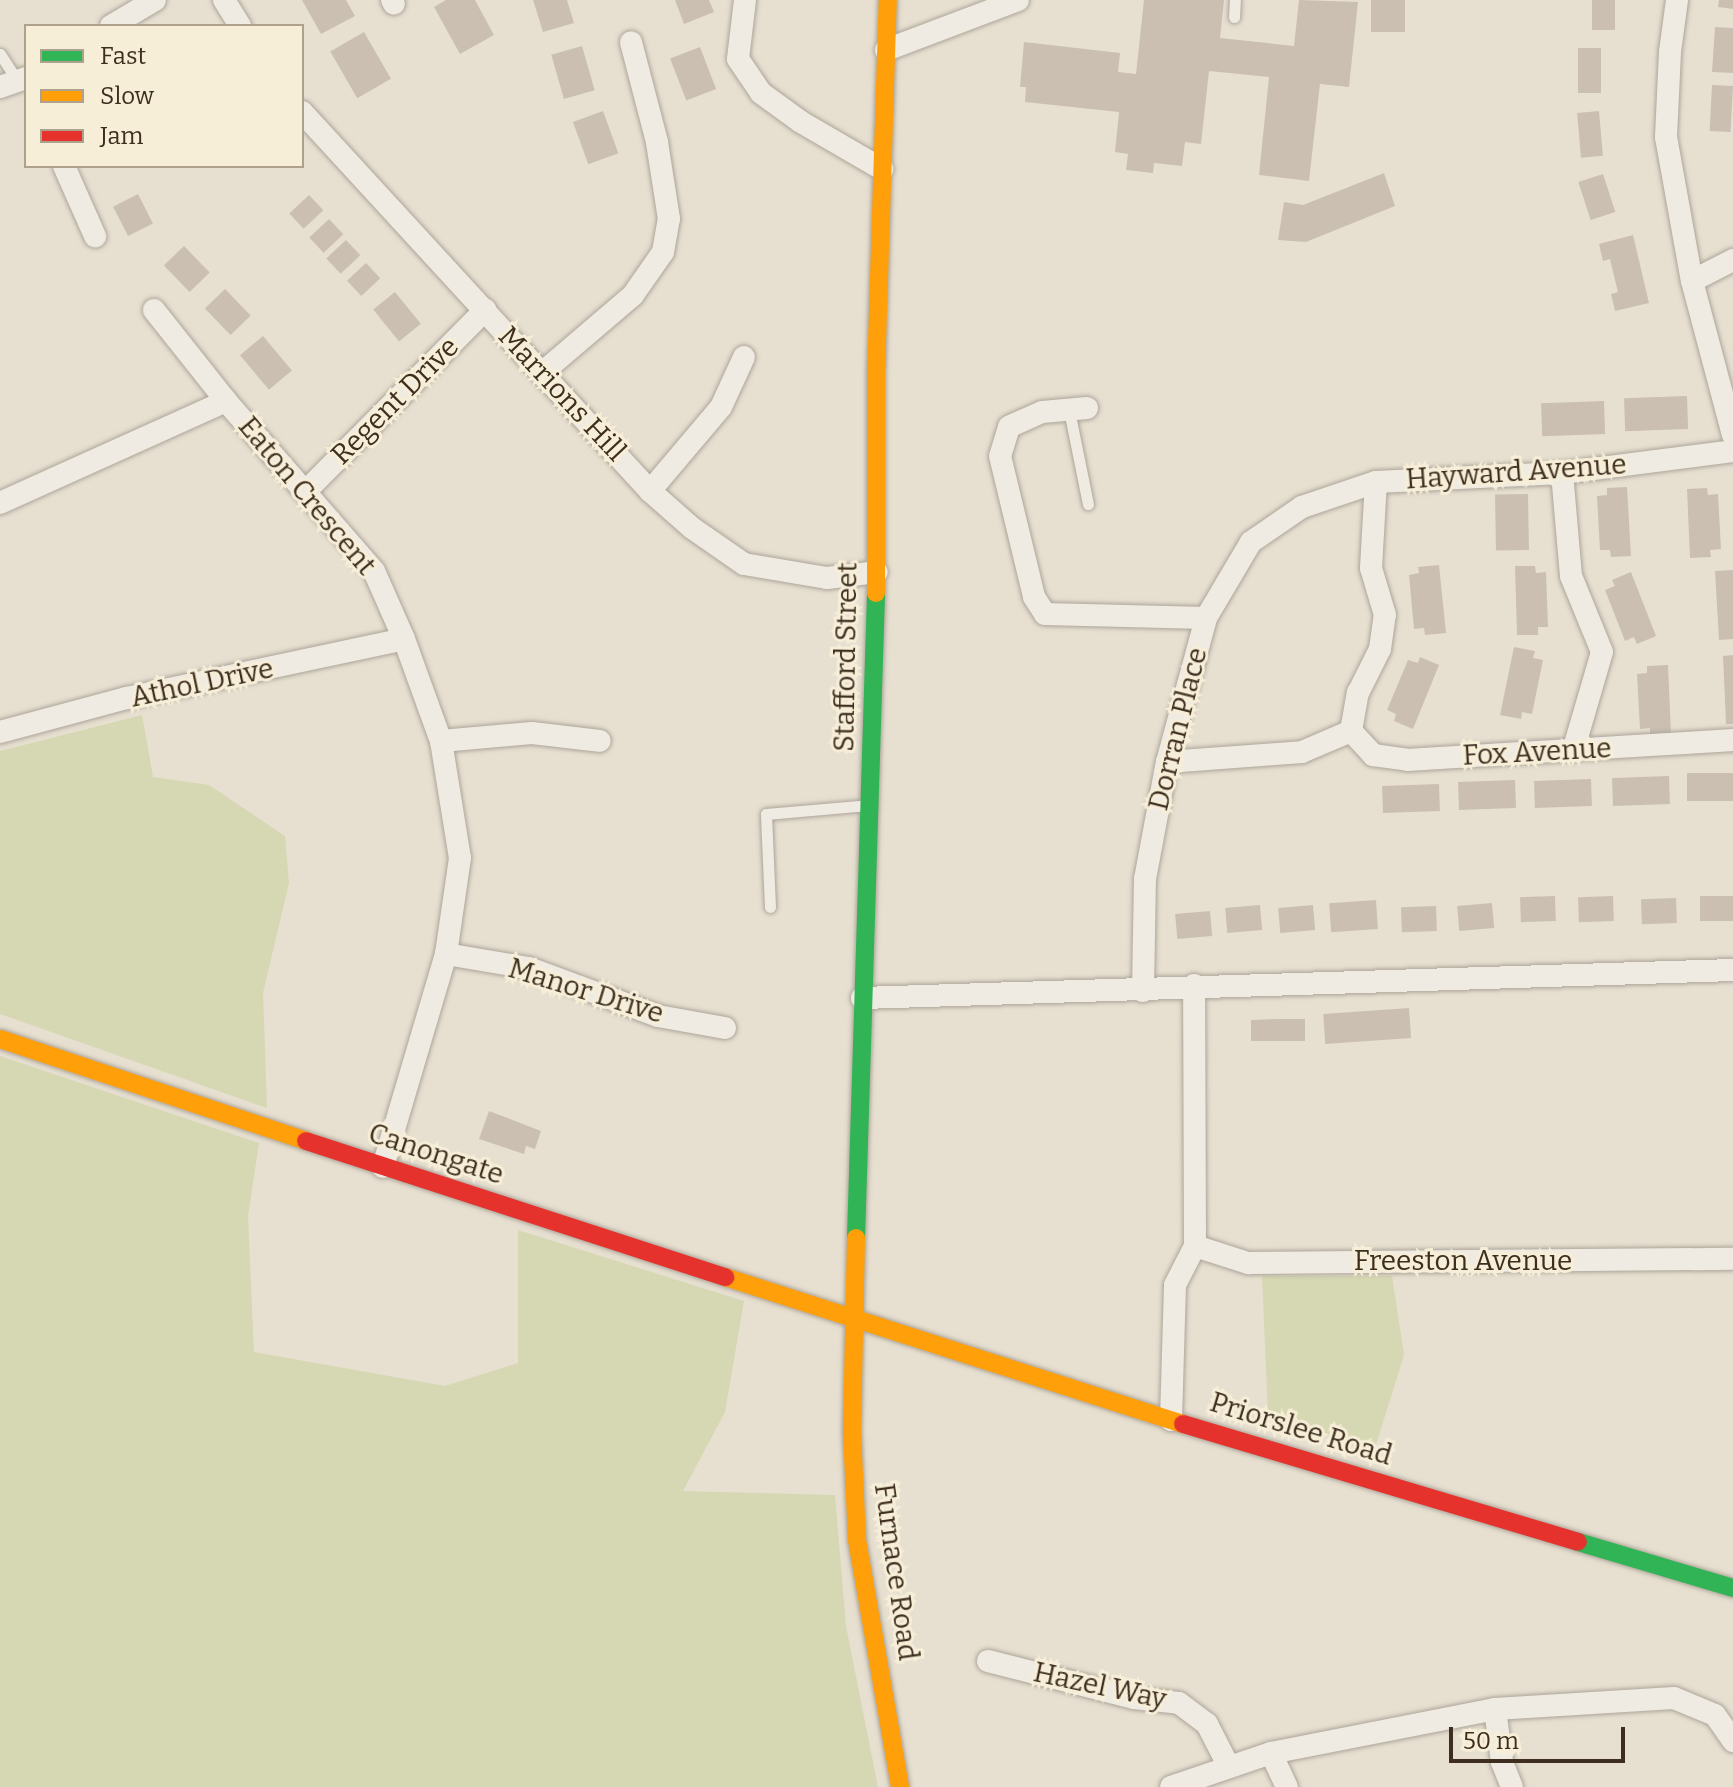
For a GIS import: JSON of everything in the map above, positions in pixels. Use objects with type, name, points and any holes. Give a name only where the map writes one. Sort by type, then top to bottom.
[{"type":"street","points":[[114,24],[155,0]]},
{"type":"street","points":[[224,0],[239,24]]},
{"type":"street","points":[[745,0],[738,59],[761,93],[801,122],[882,169]]},
{"type":"street","name":"Stafford Street","points":[[856,1316],[862,998],[877,572],[876,374],[888,0]]},
{"type":"street","points":[[886,50],[964,10],[1018,0]]},
{"type":"street","points":[[1677,0],[1670,52],[1666,137],[1692,281],[1733,435]]},
{"type":"street","points":[[543,372],[633,295],[663,252],[669,219],[662,173],[631,42]]},
{"type":"street","name":"Marrions Hill","points":[[304,114],[650,491],[692,528],[744,564],[827,578],[877,572]]},
{"type":"street","points":[[65,168],[95,236]]},
{"type":"street","points":[[1692,281],[1733,260]]},
{"type":"street","name":"Eaton Crescent","points":[[154,310],[226,401],[374,571],[404,639],[441,741],[460,858],[446,954],[383,1167]]},
{"type":"street","name":"Regent Drive","points":[[306,491],[485,310]]},
{"type":"street","points":[[650,491],[721,407],[744,357]]},
{"type":"street","points":[[0,503],[226,401]]},
{"type":"street","points":[[1078,409],[1042,412],[1009,427],[1000,456],[1034,597],[1045,614],[1206,618]]},
{"type":"street","name":"Hayward Avenue","points":[[1302,507],[1376,482],[1562,473],[1733,451]]},
{"type":"street","points":[[1562,473],[1571,576],[1602,652],[1573,751]]},
{"type":"street","points":[[1167,762],[1302,752],[1351,731],[1358,693],[1380,649],[1385,615],[1371,568],[1376,482]]},
{"type":"street","name":"Dorran Place","points":[[1143,991],[1145,879],[1167,762],[1206,618],[1251,542],[1302,507]]},
{"type":"street","name":"Athol Drive","points":[[0,732],[127,698],[404,639]]},
{"type":"street","name":"Fox Avenue","points":[[1351,731],[1373,755],[1407,760],[1733,740]]},
{"type":"street","points":[[441,741],[532,733],[600,741]]},
{"type":"street","name":"Manor Drive","points":[[446,954],[529,968],[658,1016],[725,1028]]},
{"type":"street","points":[[862,998],[1733,970]]},
{"type":"street","points":[[1171,1420],[1175,1285],[1195,1246],[1194,985]]},
{"type":"street","name":"Canongate","points":[[0,1039],[383,1167],[856,1316]]},
{"type":"street","name":"Freeston Avenue","points":[[1195,1246],[1248,1263],[1733,1259]]},
{"type":"street","name":"Priorslee Road","points":[[856,1316],[1171,1420],[1733,1588]]},
{"type":"street","name":"Furnace Road","points":[[856,1316],[852,1433],[857,1540],[900,1787]]},
{"type":"street","name":"Hazel Way","points":[[988,1661],[1134,1698],[1179,1703],[1207,1724],[1229,1767]]},
{"type":"street","points":[[1171,1787],[1271,1753],[1495,1709],[1674,1698],[1715,1715],[1733,1741]]},
{"type":"street","points":[[1495,1709],[1502,1762],[1512,1787]]},
{"type":"street","points":[[1271,1753],[1287,1787]]},
{"type":"lane","points":[[1234,17],[1235,0]]},
{"type":"lane","points":[[0,54],[15,82]]},
{"type":"lane","points":[[1078,409],[1088,504]]},
{"type":"lane","points":[[770,907],[766,814],[871,805]]},
{"type":"green space","points":[[142,715],[153,777],[209,785],[285,836],[289,883],[263,993],[267,1108],[0,1014],[0,751]]},
{"type":"green space","points":[[0,1056],[259,1143],[248,1216],[254,1352],[445,1386],[518,1363],[518,1230],[744,1301],[725,1412],[683,1491],[835,1495],[846,1626],[878,1787],[0,1787]]},
{"type":"green space","points":[[1262,1276],[1392,1276],[1404,1355],[1374,1451],[1268,1416]]},
{"type":"building","points":[[302,0],[346,0],[355,16],[321,34]]},
{"type":"building","points":[[446,0],[475,0],[494,35],[460,54],[434,7]]},
{"type":"building","points":[[533,0],[567,0],[574,23],[543,32]]},
{"type":"building","points":[[675,0],[709,0],[714,12],[684,24]]},
{"type":"building","points":[[1144,0],[1224,0],[1220,38],[1294,46],[1299,0],[1358,2],[1349,87],[1320,84],[1309,181],[1259,175],[1269,77],[1209,71],[1201,144],[1185,142],[1182,166],[1154,163],[1153,173],[1126,170],[1128,154],[1115,152],[1119,112],[1025,102],[1026,87],[1020,87],[1024,42],[1120,53],[1118,72],[1136,74]]},
{"type":"building","points":[[1371,0],[1405,0],[1405,32],[1371,32]]},
{"type":"building","points":[[1592,0],[1615,0],[1615,30],[1592,30]]},
{"type":"building","points":[[1719,0],[1733,0],[1733,9],[1718,7]]},
{"type":"building","points":[[1715,27],[1733,28],[1733,73],[1712,72]]},
{"type":"building","points":[[364,32],[391,79],[357,98],[330,52]]},
{"type":"building","points":[[582,46],[595,90],[564,99],[551,55]]},
{"type":"building","points":[[700,47],[716,89],[686,100],[670,58]]},
{"type":"building","points":[[1578,48],[1601,48],[1601,93],[1578,93]]},
{"type":"building","points":[[1712,85],[1733,86],[1731,132],[1710,131]]},
{"type":"building","points":[[603,111],[618,153],[588,164],[573,122]]},
{"type":"building","points":[[1599,111],[1603,156],[1581,158],[1577,113]]},
{"type":"building","points":[[1384,173],[1395,206],[1306,242],[1278,240],[1284,202],[1303,205]]},
{"type":"building","points":[[1603,174],[1615,212],[1591,220],[1578,182]]},
{"type":"building","points":[[138,194],[153,223],[128,236],[113,207]]},
{"type":"building","points":[[309,195],[323,210],[304,229],[289,213]]},
{"type":"building","points":[[329,219],[343,234],[324,253],[309,237]]},
{"type":"building","points":[[1633,235],[1649,303],[1615,311],[1611,294],[1618,292],[1610,259],[1603,261],[1599,244]]},
{"type":"building","points":[[346,240],[360,255],[341,274],[326,258]]},
{"type":"building","points":[[184,246],[210,273],[190,292],[164,265]]},
{"type":"building","points":[[366,263],[380,278],[361,296],[347,281]]},
{"type":"building","points":[[225,289],[251,316],[231,335],[205,308]]},
{"type":"building","points":[[395,292],[421,324],[399,341],[373,310]]},
{"type":"building","points":[[263,336],[292,370],[269,390],[240,355]]},
{"type":"building","points":[[1687,396],[1688,429],[1625,431],[1624,398]]},
{"type":"building","points":[[1604,401],[1605,434],[1542,436],[1541,403]]},
{"type":"building","points":[[1627,487],[1631,556],[1611,557],[1610,550],[1600,550],[1597,496],[1607,495],[1607,488]]},
{"type":"building","points":[[1707,488],[1708,495],[1718,494],[1721,549],[1710,550],[1711,557],[1690,558],[1687,489]]},
{"type":"building","points":[[1528,494],[1529,550],[1496,551],[1495,495]]},
{"type":"building","points":[[1439,565],[1446,633],[1425,635],[1424,628],[1414,629],[1409,575],[1419,573],[1418,567]]},
{"type":"building","points":[[1515,566],[1535,566],[1536,573],[1546,572],[1548,627],[1538,627],[1538,635],[1517,635]]},
{"type":"building","points":[[1733,570],[1733,639],[1719,640],[1715,571]]},
{"type":"building","points":[[1631,572],[1656,636],[1637,644],[1634,637],[1625,641],[1605,590],[1615,586],[1612,580]]},
{"type":"building","points":[[1514,647],[1535,651],[1533,658],[1543,660],[1532,714],[1522,712],[1521,719],[1500,715]]},
{"type":"building","points":[[1733,655],[1733,724],[1726,724],[1723,656]]},
{"type":"building","points":[[1420,657],[1439,665],[1413,729],[1394,721],[1396,714],[1387,710],[1408,660],[1418,663]]},
{"type":"building","points":[[1668,665],[1671,734],[1650,735],[1650,728],[1640,729],[1637,674],[1647,673],[1647,666]]},
{"type":"building","points":[[1687,773],[1733,773],[1733,801],[1687,801]]},
{"type":"building","points":[[1669,776],[1670,804],[1613,806],[1612,778]]},
{"type":"building","points":[[1591,779],[1592,806],[1535,808],[1534,781]]},
{"type":"building","points":[[1515,780],[1516,808],[1459,810],[1458,782]]},
{"type":"building","points":[[1439,784],[1440,811],[1383,813],[1382,786]]},
{"type":"building","points":[[1555,896],[1556,921],[1521,922],[1520,897]]},
{"type":"building","points":[[1613,896],[1614,921],[1579,922],[1578,897]]},
{"type":"building","points":[[1700,896],[1733,896],[1733,921],[1700,921]]},
{"type":"building","points":[[1676,898],[1677,923],[1642,924],[1641,899]]},
{"type":"building","points":[[1376,900],[1378,929],[1331,932],[1329,903]]},
{"type":"building","points":[[1492,903],[1494,928],[1459,931],[1457,906]]},
{"type":"building","points":[[1260,905],[1262,930],[1227,933],[1225,908]]},
{"type":"building","points":[[1313,905],[1315,930],[1280,933],[1278,908]]},
{"type":"building","points":[[1436,906],[1437,931],[1402,932],[1401,907]]},
{"type":"building","points":[[1210,911],[1212,936],[1177,939],[1175,914]]},
{"type":"building","points":[[1409,1008],[1411,1038],[1325,1044],[1323,1014]]},
{"type":"building","points":[[1305,1019],[1305,1041],[1251,1041],[1251,1020]]},
{"type":"building","points":[[489,1111],[541,1131],[535,1149],[526,1146],[524,1154],[479,1139]]},
{"type":"traffic: fast","points":[[856,1238],[876,593]]},
{"type":"traffic: fast","points":[[1578,1542],[1733,1588]]},
{"type":"traffic: slow","points":[[876,593],[876,374],[888,0]]},
{"type":"traffic: slow","points":[[0,1039],[306,1141]]},
{"type":"traffic: slow","points":[[856,1238],[852,1433],[857,1540],[900,1787]]},
{"type":"traffic: slow","points":[[725,1277],[1183,1424]]},
{"type":"traffic: jam","points":[[306,1141],[725,1277]]},
{"type":"traffic: jam","points":[[1183,1424],[1578,1542]]}]
